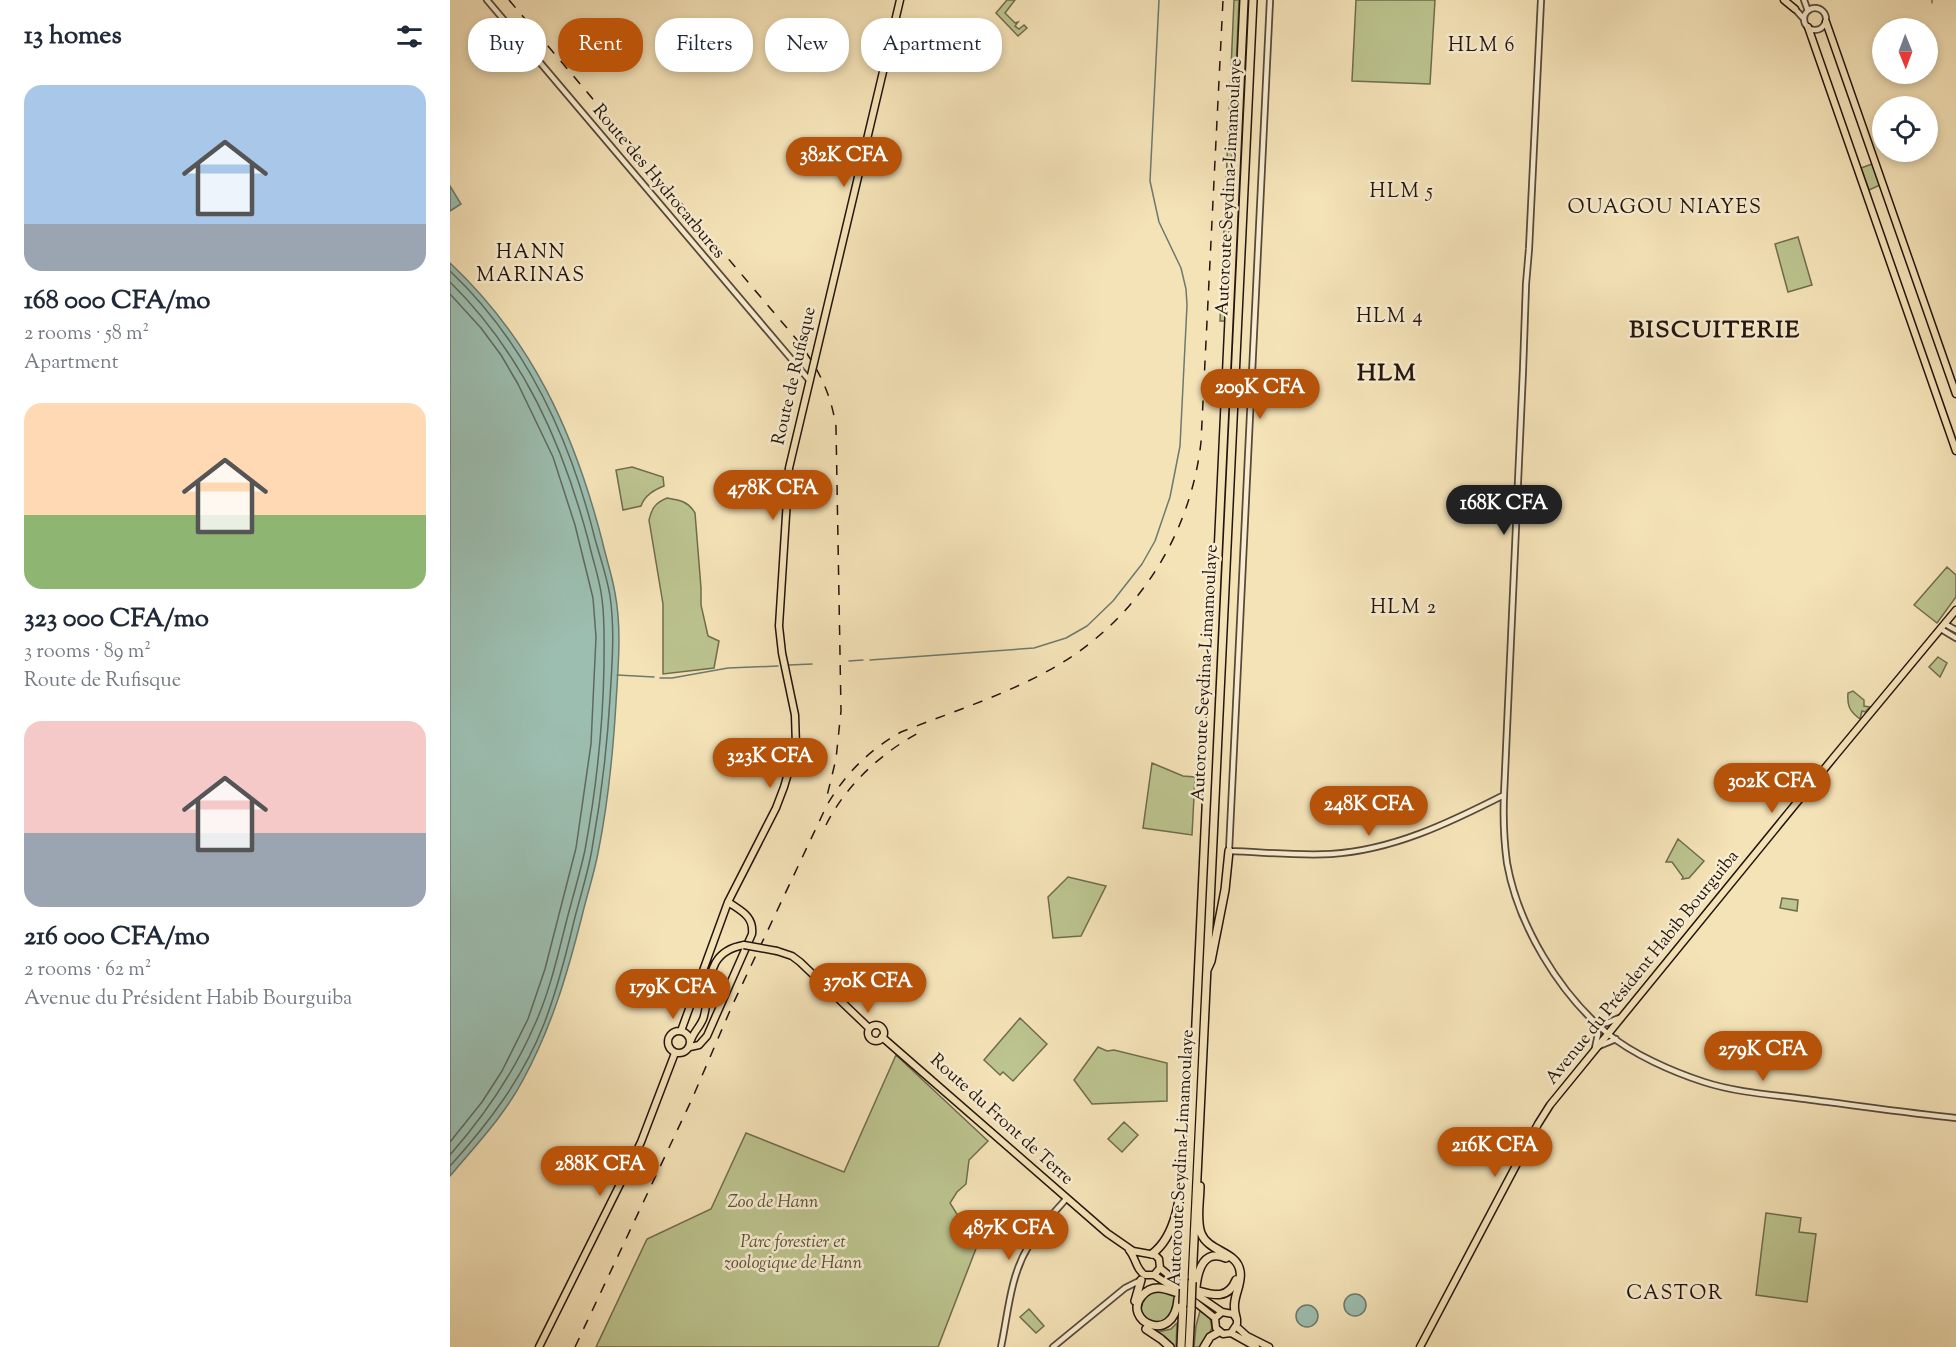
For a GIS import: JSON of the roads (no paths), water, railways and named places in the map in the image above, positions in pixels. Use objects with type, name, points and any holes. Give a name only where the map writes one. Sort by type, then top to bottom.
[{"type":"highway","name":"Autoroute Seydina-Limamoulaye","points":[[1189,1347],[1193,1309],[1182,1277],[1185,1255],[1244,0]]},
{"type":"highway","name":"Autoroute Seydina-Limamoulaye","points":[[1181,1347],[1187,1293],[1198,1127],[1231,489],[1253,0]]},
{"type":"highway","points":[[1205,975],[1211,961],[1223,902],[1229,851]]},
{"type":"highway","points":[[1150,1254],[1164,1242],[1173,1219],[1190,1126]]},
{"type":"highway","points":[[1198,1127],[1201,1163],[1199,1226],[1206,1241],[1232,1258],[1239,1266],[1241,1275],[1234,1303],[1236,1317]]},
{"type":"highway","points":[[1187,1293],[1169,1325],[1150,1328],[1139,1317],[1138,1303],[1141,1296],[1149,1290],[1162,1288],[1187,1293],[1211,1295],[1225,1293],[1232,1288],[1236,1280],[1233,1264],[1225,1257],[1208,1259],[1200,1267],[1187,1293]]},
{"type":"highway","points":[[1143,1278],[1134,1306],[1136,1316],[1141,1325],[1170,1347]]},
{"type":"highway","points":[[1204,1347],[1210,1337],[1219,1332]]},
{"type":"main road","name":"Route de Rufisque","points":[[539,1347],[640,1142],[675,1053],[668,1041],[674,1032],[683,1032],[728,902],[776,808],[796,746],[795,715],[779,626],[789,468],[900,0]]},
{"type":"main road","points":[[1784,0],[1795,9]]},
{"type":"main road","points":[[1826,22],[1956,394]]},
{"type":"main road","points":[[1808,27],[1956,451]]},
{"type":"main road","name":"Avenue du Président Habib Bourguiba","points":[[1420,1347],[1550,1105],[1956,610]]},
{"type":"main road","points":[[683,1032],[690,1043],[699,1046],[707,1036],[752,934],[751,921],[747,915],[728,902]]},
{"type":"main road","name":"Route du Front de Terre","points":[[690,1043],[694,1032],[704,1019],[713,965],[727,950],[744,945],[792,956],[869,1028]]},
{"type":"main road","name":"Route du Front de Terre","points":[[873,1025],[881,1026],[884,1033],[882,1037],[877,1041],[871,1039],[868,1034],[869,1028],[873,1025]]},
{"type":"main road","points":[[683,1032],[694,1032]]},
{"type":"main road","name":"Route du Front de Terre","points":[[882,1037],[1066,1198],[1127,1248]]},
{"type":"main road","points":[[675,1053],[682,1053],[690,1043]]},
{"type":"main road","points":[[1127,1248],[1150,1254],[1159,1259],[1160,1268],[1215,1318],[1215,1326],[1219,1332],[1231,1333],[1256,1347]]},
{"type":"main road","points":[[1127,1248],[1135,1257],[1143,1278],[1154,1275],[1160,1268]]},
{"type":"main road","points":[[1138,1266],[1142,1256],[1150,1254]]},
{"type":"main road","points":[[1154,1275],[1222,1312],[1230,1312],[1236,1317],[1237,1327],[1247,1336],[1269,1347]]},
{"type":"main road","points":[[1215,1318],[1222,1312]]},
{"type":"main road","points":[[1231,1333],[1237,1327]]},
{"type":"street","name":"Route des Hydrocarbures","points":[[486,0],[810,381]]},
{"type":"street","points":[[1270,0],[1229,851],[1313,854],[1371,848],[1404,840],[1436,828],[1504,795]]},
{"type":"street","points":[[1541,0],[1526,284],[1503,819],[1508,864],[1520,908],[1546,960],[1561,982],[1594,1021],[1608,1034],[1664,1067],[1716,1086],[1956,1118]]},
{"type":"street","points":[[1804,0],[1808,11],[1804,19]]},
{"type":"street","points":[[1795,9],[1808,27],[1819,30],[1826,22],[1824,12],[1815,8],[1812,1]]},
{"type":"street","points":[[1795,9],[1802,12],[1815,8]]},
{"type":"street","points":[[1943,626],[1956,630]]},
{"type":"street","points":[[1943,626],[1956,638]]},
{"type":"street","points":[[1594,1021],[1610,1022],[1624,1015]]},
{"type":"street","points":[[1594,1021],[1598,1030],[1596,1047],[1617,1039]]},
{"type":"street","points":[[1001,1347],[1019,1265],[1027,1247],[1066,1198]]},
{"type":"street","points":[[1053,1347],[1125,1288],[1143,1278]]},
{"type":"water","points":[[450,186],[461,204],[450,211]]},
{"type":"water","points":[[450,263],[479,293],[527,356],[563,425],[591,500],[602,540],[615,593],[619,634],[613,741],[605,816],[595,869],[564,980],[542,1040],[515,1093],[489,1130],[450,1176]]},
{"type":"water","points":[[1355,1294],[1363,1297],[1366,1305],[1363,1313],[1355,1316],[1347,1313],[1344,1305],[1347,1297]]},
{"type":"water","points":[[1307,1305],[1315,1308],[1318,1316],[1315,1324],[1307,1327],[1299,1324],[1296,1316],[1299,1308]]},
{"type":"waterway","points":[[870,660],[1034,648],[1066,638],[1087,626],[1113,601],[1142,564],[1155,541],[1170,497],[1180,446],[1187,305],[1181,268],[1159,222],[1150,181],[1159,0]]},
{"type":"waterway","points":[[849,661],[863,660]]},
{"type":"waterway","points":[[789,665],[812,664]]},
{"type":"waterway","points":[[660,678],[728,668],[778,666]]},
{"type":"waterway","points":[[617,675],[654,677]]},
{"type":"railway","points":[[509,0],[798,341],[812,361],[827,392],[836,427],[841,711],[836,759],[827,796]]},
{"type":"railway","points":[[575,1347],[827,805],[842,783],[859,763],[879,746],[901,732],[1009,690],[1076,654],[1129,606],[1151,577],[1170,546],[1195,478],[1201,442],[1223,0]]},
{"type":"railway","points":[[826,825],[834,810],[866,771],[878,760],[920,732]]},
{"type":"district","name":"HLM 6","points":[[1482,46]]},
{"type":"district","name":"HLM 5","points":[[1402,192]]},
{"type":"district","name":"OUAGOU NIAYES","points":[[1665,208]]},
{"type":"district","name":"HANN MARINAS","points":[[531,264]]},
{"type":"district","name":"HLM 4","points":[[1390,317]]},
{"type":"district","name":"BISCUITERIE","points":[[1715,331]]},
{"type":"district","name":"HLM","points":[[1387,374]]},
{"type":"district","name":"HLM 2","points":[[1404,608]]},
{"type":"district","name":"CASTOR","points":[[1675,1294]]},
{"type":"park label","name":"Zoo de Hann","points":[[773,1203]]},
{"type":"park label","name":"Parc forestier et zoologique de Hann","points":[[793,1253]]}]
